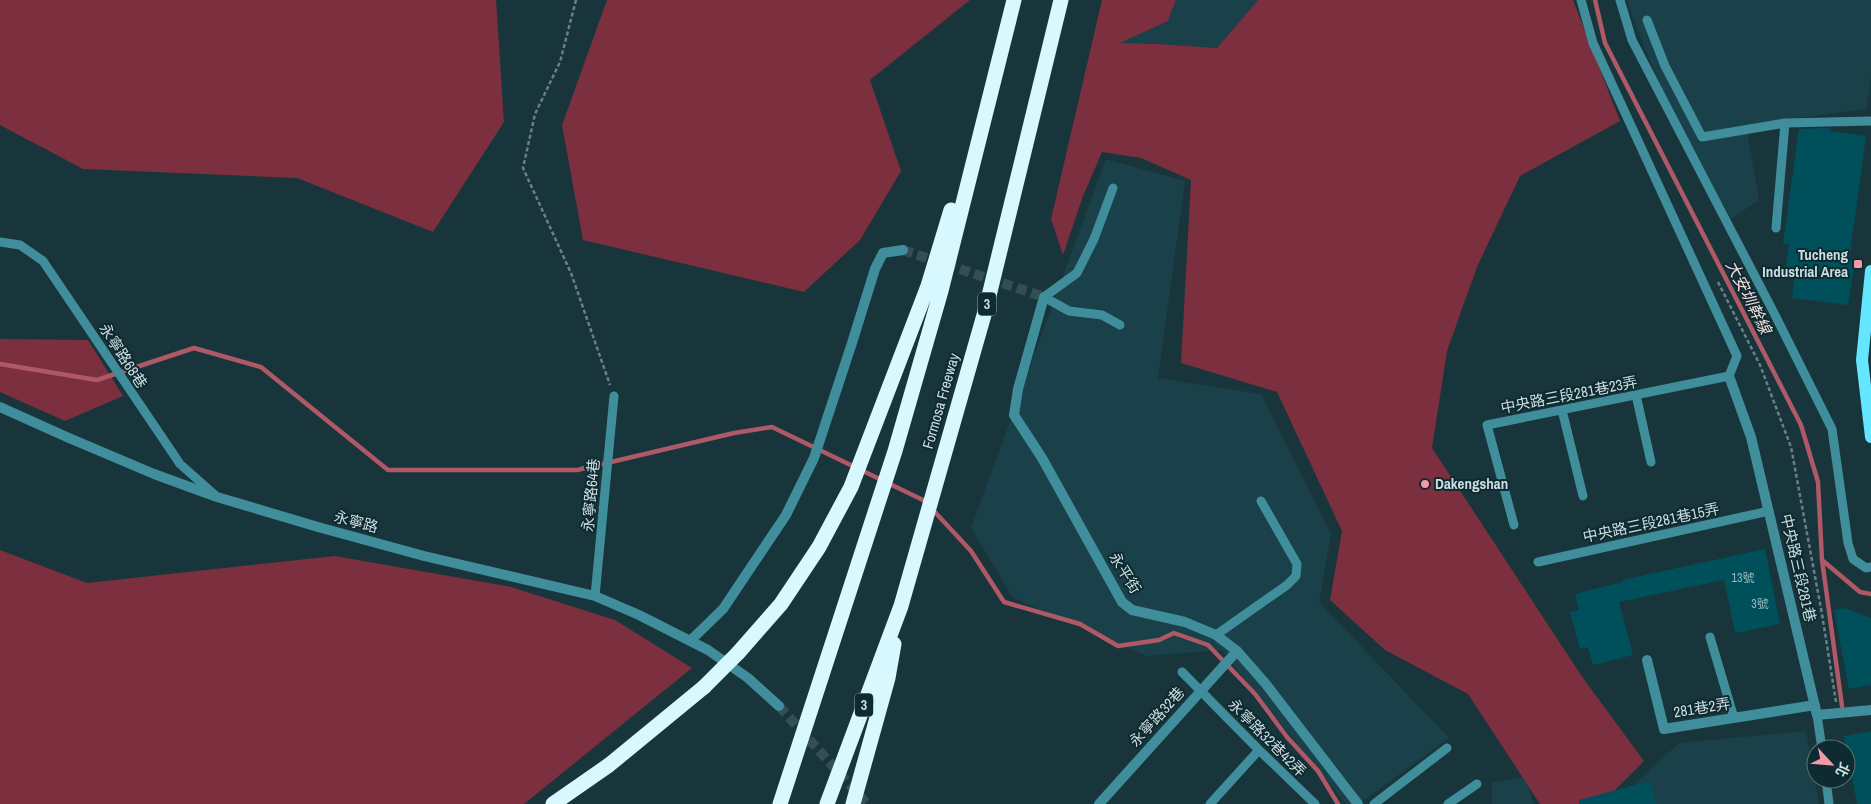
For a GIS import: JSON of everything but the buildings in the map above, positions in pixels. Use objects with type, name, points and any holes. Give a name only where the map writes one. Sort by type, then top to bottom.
[{"type":"highway","name":"Formosa Freeway","points":[[780,804],[886,482],[941,291],[1014,0]]},
{"type":"highway","points":[[553,804],[609,765],[704,688],[781,604],[819,547],[858,468],[928,286],[1014,0]]},
{"type":"highway","name":"Formosa Freeway","points":[[827,804],[901,606],[986,308],[1061,0]]},
{"type":"highway","points":[[853,804],[888,678],[901,606]]},
{"type":"main road","points":[[1871,271],[1866,358],[1871,437]]},
{"type":"street","points":[[690,641],[723,609],[786,515],[814,458],[875,269],[883,253],[903,250]]},
{"type":"street","name":"永平街","points":[[1044,297],[1018,389],[1014,415],[1042,458],[1122,602],[1132,610],[1185,622],[1216,635],[1237,651],[1265,683],[1358,804]]},
{"type":"street","name":"中央路三段281巷","points":[[1729,376],[1751,437],[1816,710]]},
{"type":"street","name":"永寧路","points":[[0,407],[146,470],[217,497],[318,528],[424,556],[595,596],[639,615],[708,650],[748,678],[779,706]]},
{"type":"street","name":"永寧路32巷","points":[[1099,804],[1237,651]]},
{"type":"street","name":"281巷2弄","points":[[1647,660],[1664,729],[1734,718],[1816,710]]},
{"type":"street","points":[[1816,710],[1871,710]]},
{"type":"lane","points":[[1581,0],[1593,43],[1737,356],[1729,376]]},
{"type":"lane","points":[[1620,0],[1632,40],[1746,258],[1832,429],[1848,543],[1853,559],[1866,568],[1871,567]]},
{"type":"lane","points":[[1648,20],[1665,66],[1702,137],[1785,124],[1871,121]]},
{"type":"lane","points":[[1776,228],[1785,124]]},
{"type":"lane","points":[[1113,188],[1094,239],[1077,273],[1044,297],[1069,311],[1102,315],[1120,325]]},
{"type":"lane","name":"永寧路68巷","points":[[0,242],[20,245],[43,261],[180,464],[217,497]]},
{"type":"lane","name":"中央路三段281巷23弄","points":[[1514,525],[1487,425],[1729,376]]},
{"type":"lane","points":[[1636,395],[1651,462]]},
{"type":"lane","name":"永寧路64巷","points":[[595,596],[614,396]]},
{"type":"lane","points":[[1562,410],[1583,496]]},
{"type":"lane","points":[[1216,635],[1287,585],[1296,576],[1297,564],[1261,501]]},
{"type":"lane","name":"中央路三段281巷15弄","points":[[1538,562],[1769,511]]},
{"type":"lane","points":[[1710,637],[1734,718]]},
{"type":"lane","name":"永寧路32巷42弄","points":[[1182,672],[1315,804]]},
{"type":"lane","points":[[1816,710],[1820,739]]},
{"type":"lane","points":[[1374,804],[1448,748]]},
{"type":"lane","points":[[1210,804],[1259,750]]},
{"type":"lane","points":[[1448,804],[1477,784]]},
{"type":"lane","points":[[1827,789],[1829,804]]},
{"type":"path","points":[[576,0],[560,62],[535,114],[524,168],[571,273],[614,396]]},
{"type":"shaded area","points":[[0,0],[496,0],[504,122],[433,232],[297,178],[83,169],[0,125]]},
{"type":"shaded area","points":[[607,0],[970,0],[870,80],[901,171],[860,240],[804,292],[583,240],[562,125]]},
{"type":"shaded area","points":[[1102,0],[1176,0],[1168,21],[1120,43],[1217,48],[1258,0],[1573,0],[1620,121],[1520,176],[1477,267],[1447,351],[1432,448],[1583,678],[1644,761],[1601,804],[1540,804],[1468,694],[1385,650],[1330,600],[1342,531],[1277,392],[1181,363],[1191,180],[1141,158],[1102,152],[1083,196],[1063,255],[1051,219]]},
{"type":"shaded area","points":[[1176,0],[1258,0],[1217,48],[1118,43],[1168,21]]},
{"type":"shaded area","points":[[1627,0],[1871,0],[1871,77],[1866,109],[1746,125],[1759,200],[1731,219],[1662,89]]},
{"type":"shaded area","points":[[1106,159],[1185,181],[1158,378],[1261,394],[1331,534],[1319,602],[1449,738],[1359,804],[1346,804],[1221,650],[1147,656],[1013,598],[971,528]]},
{"type":"shaded area","points":[[0,339],[88,340],[123,396],[65,421],[0,392]]},
{"type":"shaded area","points":[[0,550],[87,583],[335,556],[511,587],[615,620],[692,668],[524,804],[0,804]]},
{"type":"shaded area","points":[[1806,731],[1806,789],[1816,789],[1819,804],[1613,804],[1679,743]]},
{"type":"shaded area","points":[[1526,776],[1533,804],[1492,804],[1492,783]]},
{"type":"waterway","name":"大安圳幹線","points":[[1595,0],[1605,43],[1801,425],[1818,482],[1822,560],[1860,592],[1871,594]]},
{"type":"waterway","points":[[0,364],[97,380],[194,348],[261,367],[388,470],[577,470],[734,433],[772,427],[923,500],[927,504]]},
{"type":"waterway","points":[[933,510],[971,551],[1004,602],[1080,624],[1118,646],[1159,640],[1174,633],[1208,645],[1255,694],[1287,737],[1318,771],[1338,804]]},
{"type":"waterway","points":[[1822,560],[1842,706]]},
{"type":"tunnel","points":[[903,250],[1044,297]]},
{"type":"tunnel","points":[[779,706],[867,804]]},
{"type":"place","name":"Tucheng Industrial Area","points":[[1858,264]]},
{"type":"place","name":"Dakengshan","points":[[1425,484]]}]
